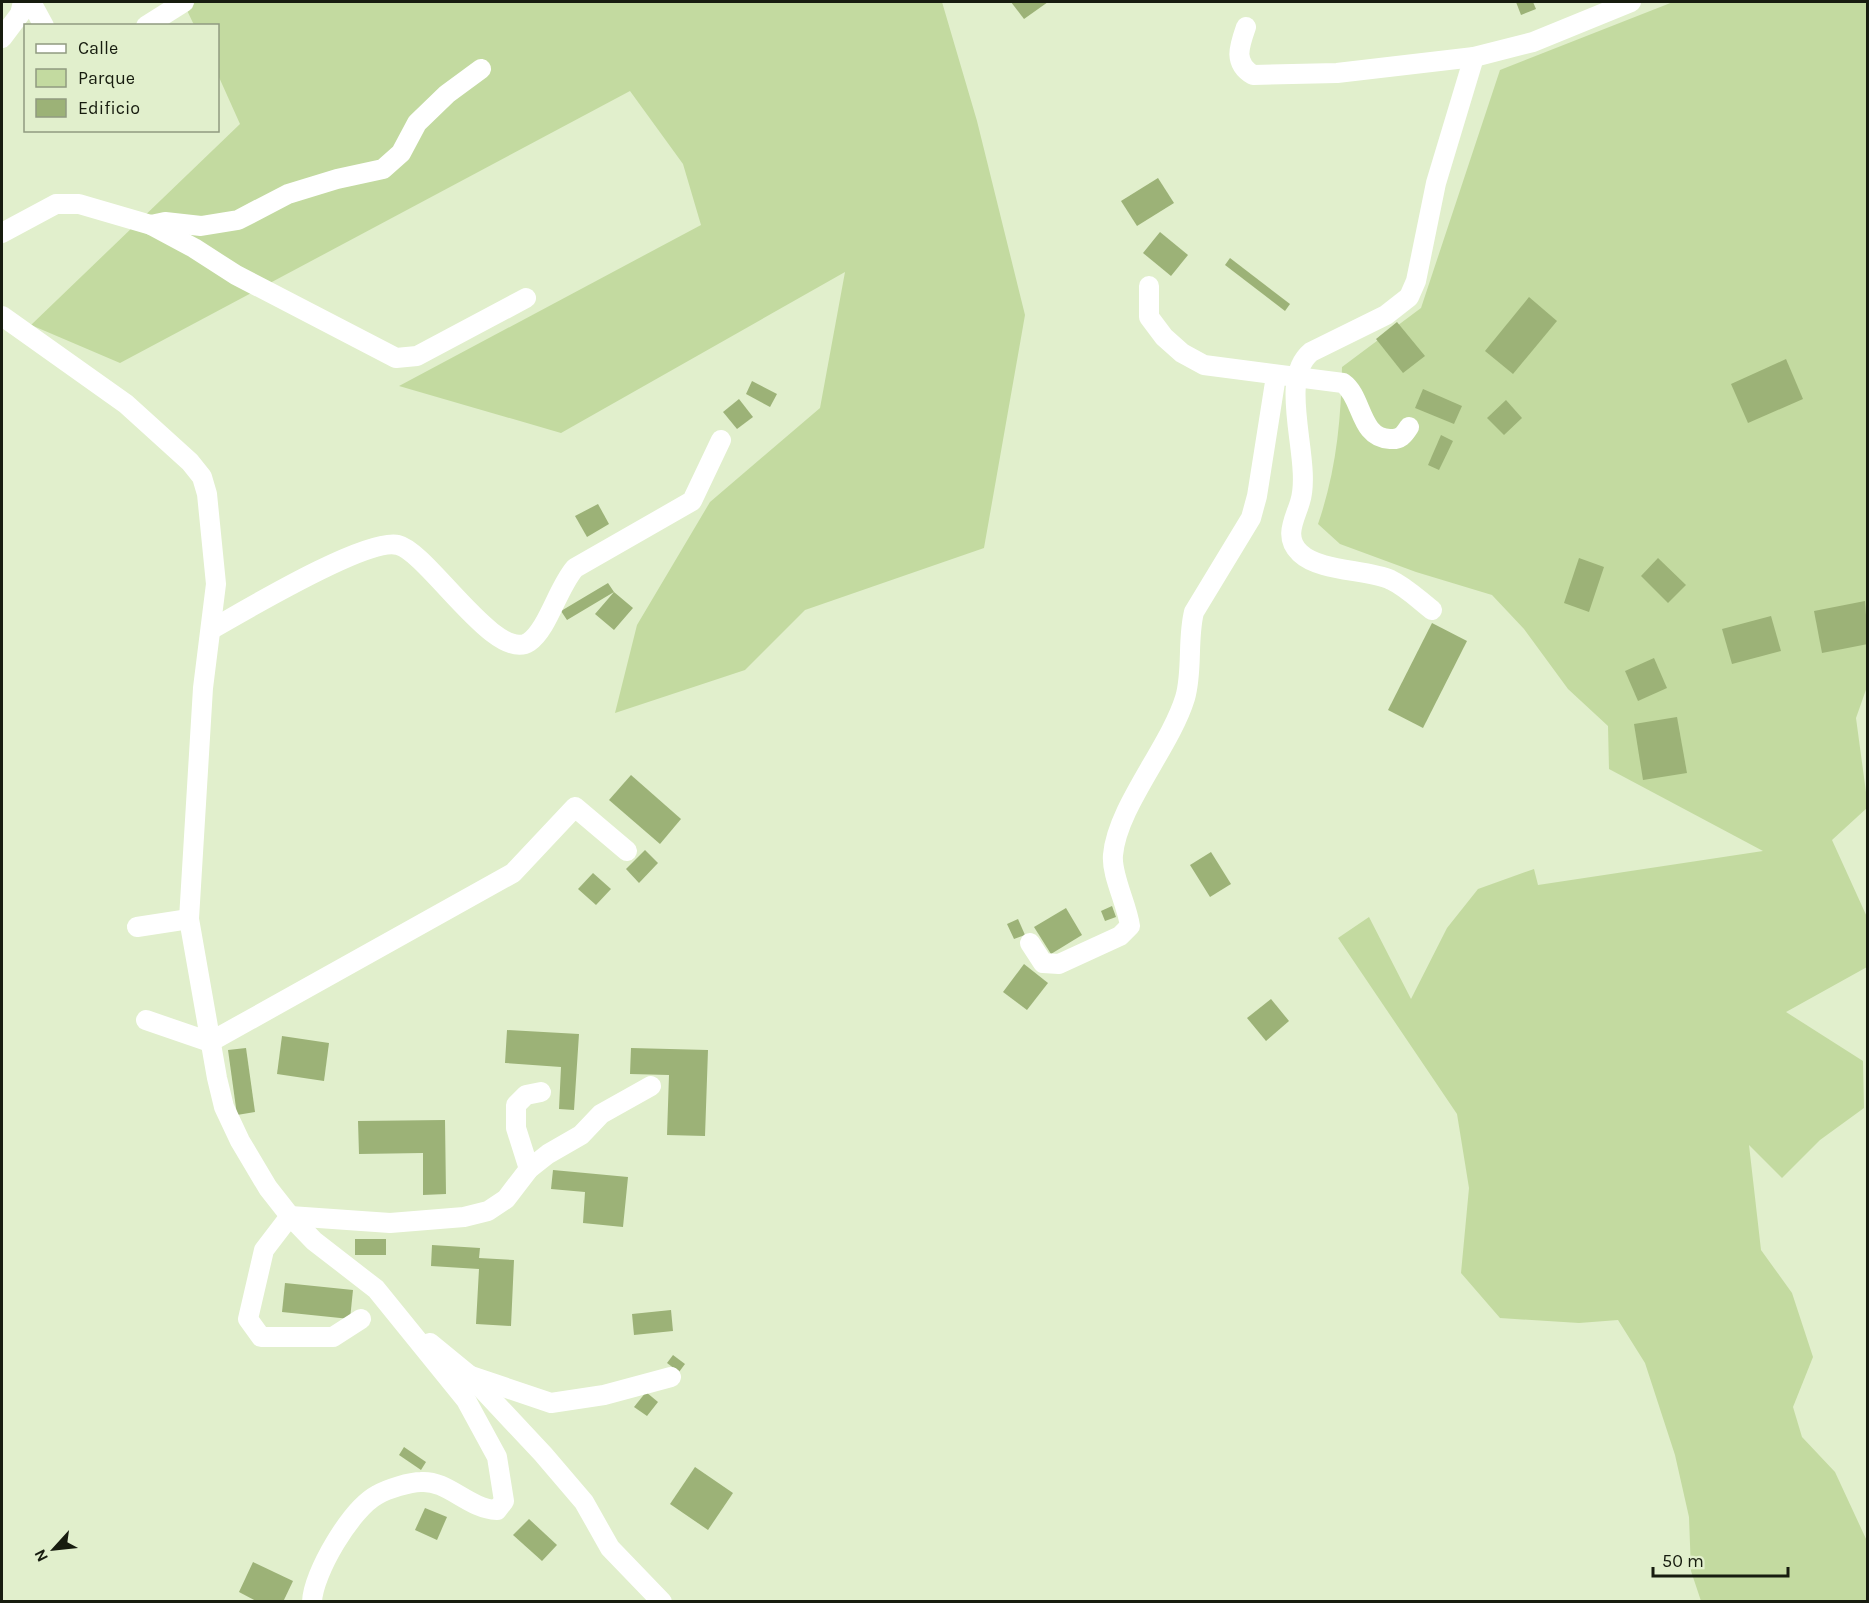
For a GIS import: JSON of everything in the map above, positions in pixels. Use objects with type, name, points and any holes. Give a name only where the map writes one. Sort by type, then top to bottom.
[{"type":"street","points":[[2,38],[20,14],[23,2]]},
{"type":"street","points":[[31,2],[43,24]]},
{"type":"street","points":[[149,24],[184,2]]},
{"type":"street","points":[[1246,27],[1238,54],[1244,69],[1253,75],[1337,73],[1474,57],[1544,38],[1631,2]]},
{"type":"street","points":[[1030,943],[1043,963],[1059,964],[1120,936],[1130,926],[1112,859],[1114,846],[1127,813],[1185,698],[1190,629],[1194,612],[1251,518],[1286,377],[1311,352],[1386,315],[1409,297],[1416,281],[1436,183],[1474,57]]},
{"type":"street","points":[[151,225],[165,222],[201,226],[238,220],[288,194],[337,179],[383,169],[401,153],[417,123],[447,94],[481,69]]},
{"type":"street","points":[[2,233],[56,204],[79,204],[151,225],[194,248],[236,275],[396,358],[417,356],[526,298]]},
{"type":"street","points":[[1149,286],[1149,317],[1182,353],[1204,365],[1344,383],[1351,390],[1365,422],[1373,433],[1383,439],[1395,439],[1404,435],[1409,427]]},
{"type":"street","points":[[2,316],[126,404],[190,462],[202,477],[207,495],[216,584],[203,688],[189,919],[210,1042],[224,1107],[240,1141],[268,1188],[290,1216],[315,1241],[376,1289],[466,1400],[497,1457],[504,1501],[497,1510],[482,1510],[438,1484],[421,1482],[376,1495],[339,1534],[312,1589],[312,1602]]},
{"type":"street","points":[[1286,377],[1303,477],[1300,501],[1291,521],[1294,545],[1309,559],[1393,581],[1432,610]]},
{"type":"street","points":[[212,629],[282,589],[344,560],[388,544],[409,549],[490,630],[515,645],[529,642],[540,629],[566,578],[574,568],[692,501],[721,440]]},
{"type":"street","points":[[146,1020],[210,1042],[513,873],[575,807],[627,851]]},
{"type":"street","points":[[137,927],[189,919]]},
{"type":"street","points":[[290,1216],[390,1223],[464,1217],[488,1211],[506,1199],[529,1169],[548,1154],[581,1135],[601,1114],[651,1086]]},
{"type":"street","points":[[529,1169],[516,1128],[516,1105],[526,1095],[540,1092]]},
{"type":"street","points":[[290,1216],[264,1250],[248,1319],[261,1337],[304,1338],[333,1337],[362,1319]]},
{"type":"street","points":[[400,1318],[469,1375],[585,1502],[610,1548],[662,1602]]},
{"type":"street","points":[[469,1375],[551,1403],[604,1395],[671,1377]]},
{"type":"green space","points":[[183,2],[942,2],[977,121],[1025,315],[984,548],[805,610],[745,670],[615,713],[637,625],[710,502],[820,408],[845,272],[561,433],[399,386],[701,225],[683,164],[630,91],[120,363],[31,325],[240,124],[219,77],[219,24],[194,24]]},
{"type":"green space","points":[[1673,2],[1867,2],[1868,684],[1856,718],[1868,807],[1832,840],[1867,917],[1867,967],[1786,1012],[1863,1061],[1864,1108],[1820,1140],[1782,1178],[1749,1145],[1761,1250],[1792,1293],[1813,1357],[1793,1407],[1802,1437],[1835,1472],[1867,1541],[1867,1601],[1701,1601],[1691,1571],[1689,1517],[1675,1455],[1645,1363],[1618,1320],[1579,1323],[1500,1318],[1461,1273],[1469,1188],[1457,1114],[1338,938],[1369,917],[1411,999],[1447,928],[1478,889],[1534,869],[1538,885],[1763,851],[1609,769],[1608,726],[1568,689],[1524,629],[1492,595],[1416,572],[1340,544],[1318,524],[1329,485],[1336,446],[1342,367],[1421,308],[1500,70]]},
{"type":"building","points":[[1011,2],[1048,2],[1024,19]]},
{"type":"building","points":[[1516,2],[1533,2],[1536,9],[1521,15]]},
{"type":"building","points":[[1158,178],[1174,203],[1137,226],[1121,201]]},
{"type":"building","points":[[1160,232],[1188,255],[1171,276],[1143,253]]},
{"type":"building","points":[[1230,258],[1290,304],[1285,311],[1225,265]]},
{"type":"building","points":[[1529,297],[1557,321],[1513,374],[1485,351]]},
{"type":"building","points":[[1397,322],[1425,356],[1403,373],[1376,339]]},
{"type":"building","points":[[1786,359],[1803,399],[1748,423],[1731,384]]},
{"type":"building","points":[[752,381],[777,394],[770,407],[746,394]]},
{"type":"building","points":[[1423,389],[1462,406],[1454,424],[1415,408]]},
{"type":"building","points":[[739,399],[753,417],[737,429],[723,412]]},
{"type":"building","points":[[1506,400],[1522,418],[1504,435],[1487,418]]},
{"type":"building","points":[[1441,435],[1453,441],[1439,470],[1428,465]]},
{"type":"building","points":[[598,504],[609,524],[587,537],[575,516]]},
{"type":"building","points":[[1579,558],[1604,567],[1589,612],[1564,603]]},
{"type":"building","points":[[1658,558],[1686,585],[1668,603],[1641,576]]},
{"type":"building","points":[[608,583],[614,592],[567,620],[561,611]]},
{"type":"building","points":[[614,592],[633,608],[614,630],[595,614]]},
{"type":"building","points":[[1865,601],[1868,644],[1822,653],[1814,611]]},
{"type":"building","points":[[1771,616],[1781,651],[1732,664],[1722,629]]},
{"type":"building","points":[[1432,623],[1467,641],[1423,728],[1388,710]]},
{"type":"building","points":[[1654,658],[1667,688],[1638,701],[1625,671]]},
{"type":"building","points":[[1677,717],[1687,773],[1643,780],[1634,724]]},
{"type":"building","points":[[631,775],[681,819],[660,844],[609,800]]},
{"type":"building","points":[[645,850],[658,863],[639,883],[626,869]]},
{"type":"building","points":[[1211,852],[1231,884],[1210,897],[1190,865]]},
{"type":"building","points":[[593,873],[611,889],[596,905],[578,889]]},
{"type":"building","points":[[1112,906],[1116,917],[1105,921],[1101,911]]},
{"type":"building","points":[[1066,908],[1082,935],[1051,954],[1034,927]]},
{"type":"building","points":[[1018,919],[1025,935],[1014,939],[1007,924]]},
{"type":"building","points":[[1024,964],[1048,983],[1027,1010],[1003,992]]},
{"type":"building","points":[[1271,999],[1289,1021],[1266,1041],[1247,1018]]},
{"type":"building","points":[[507,1030],[579,1034],[574,1110],[559,1109],[561,1067],[505,1063]]},
{"type":"building","points":[[282,1036],[329,1043],[324,1081],[277,1074]]},
{"type":"building","points":[[246,1048],[255,1112],[237,1115],[228,1050]]},
{"type":"building","points":[[631,1048],[708,1050],[705,1136],[667,1135],[669,1075],[630,1074]]},
{"type":"building","points":[[445,1120],[446,1194],[423,1195],[423,1153],[359,1154],[358,1121]]},
{"type":"building","points":[[553,1170],[628,1177],[623,1227],[583,1223],[585,1192],[551,1189]]},
{"type":"building","points":[[355,1239],[386,1239],[386,1255],[355,1255]]},
{"type":"building","points":[[432,1245],[480,1248],[479,1258],[514,1260],[511,1326],[476,1324],[479,1269],[431,1266]]},
{"type":"building","points":[[285,1283],[353,1290],[350,1319],[282,1312]]},
{"type":"building","points":[[671,1310],[673,1331],[634,1335],[632,1314]]},
{"type":"building","points":[[673,1355],[685,1364],[679,1372],[667,1363]]},
{"type":"building","points":[[646,1392],[658,1402],[647,1416],[634,1407]]},
{"type":"building","points":[[404,1447],[426,1462],[421,1470],[399,1455]]},
{"type":"building","points":[[695,1467],[733,1493],[708,1530],[670,1504]]},
{"type":"building","points":[[425,1508],[447,1517],[437,1540],[415,1530]]},
{"type":"building","points":[[529,1519],[557,1545],[542,1561],[513,1535]]},
{"type":"building","points":[[253,1562],[293,1581],[283,1602],[258,1602],[239,1592]]}]
